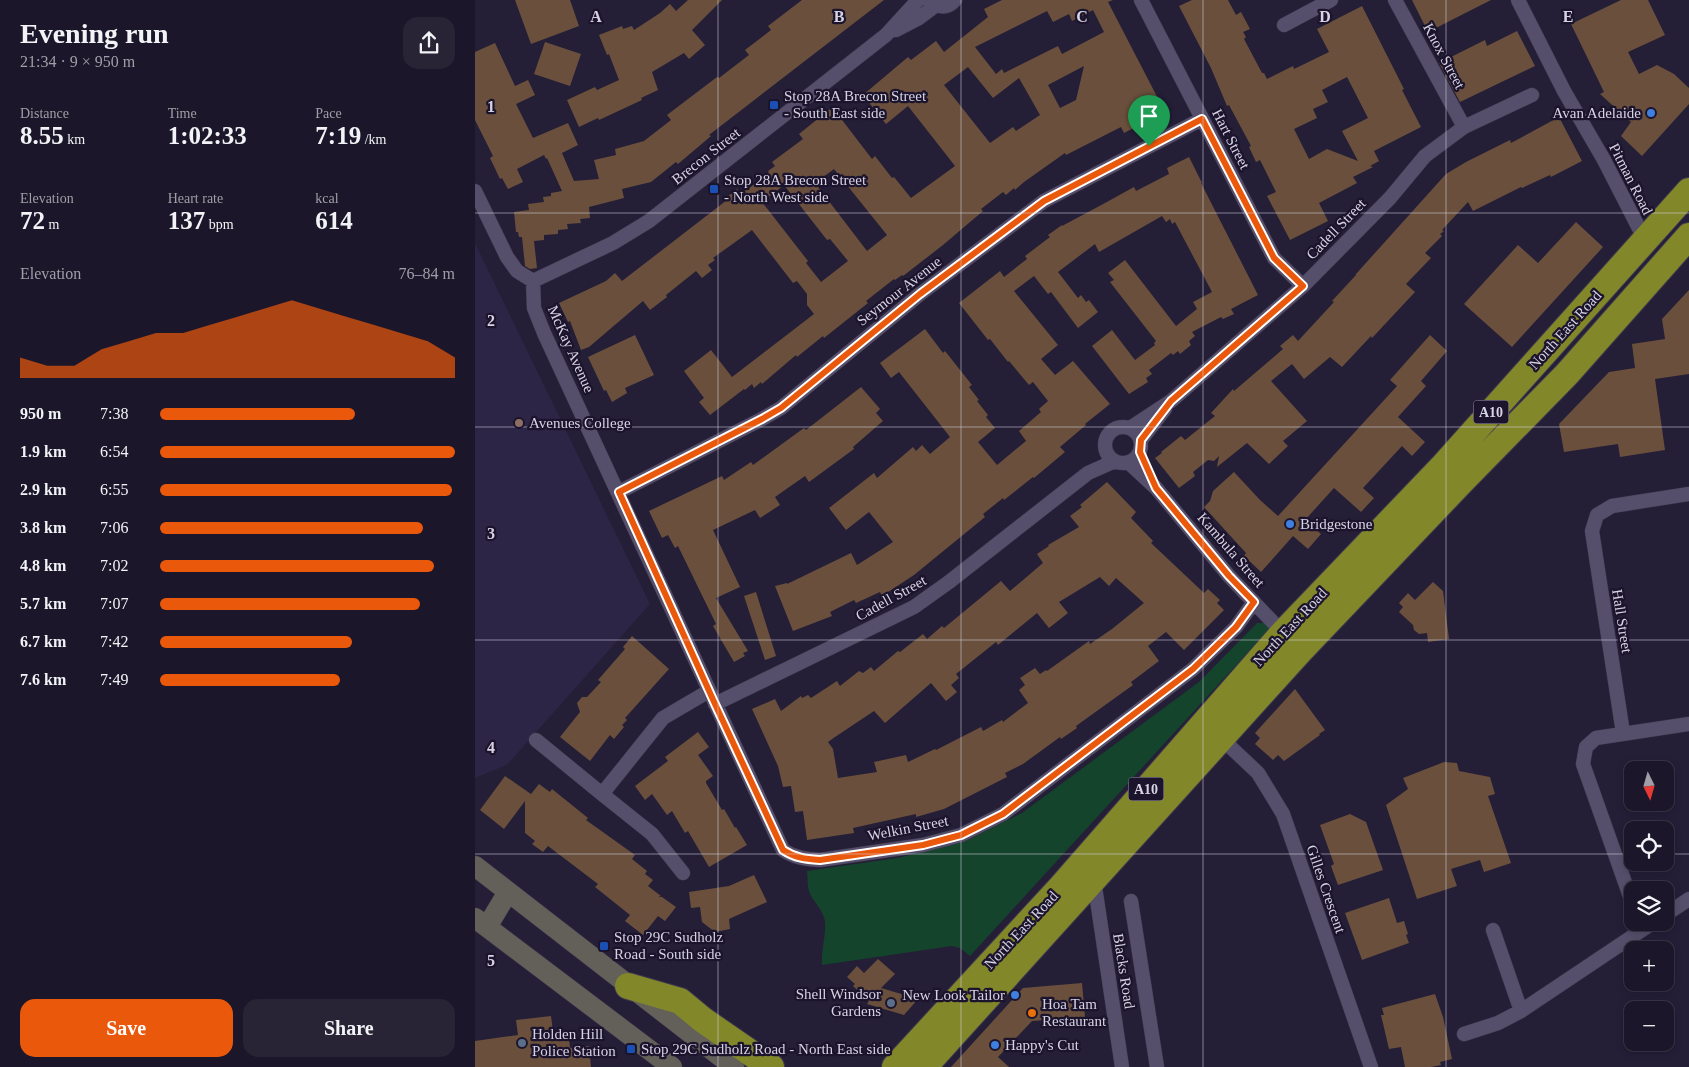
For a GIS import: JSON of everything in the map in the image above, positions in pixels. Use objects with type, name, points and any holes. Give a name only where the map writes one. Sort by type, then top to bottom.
[{"type":"highway","name":"North East Road","points":[[895,1067],[1291,642],[1444,465],[1689,191]]},
{"type":"highway","name":"North East Road","points":[[924,1067],[1222,739],[1291,642],[1463,480],[1567,374],[1689,236]]},
{"type":"highway","points":[[1645,240],[1661,268]]},
{"type":"highway","points":[[628,986],[680,1001],[703,1020],[771,1067]]},
{"type":"main road","points":[[475,866],[734,1067]]},
{"type":"main road","points":[[508,892],[479,923],[672,1067]]},
{"type":"street","name":"Brecon Street","points":[[533,281],[613,243],[649,221],[886,35],[918,0]]},
{"type":"street","name":"Brecon Street","points":[[886,35],[919,18],[931,3],[944,7],[955,0]]},
{"type":"street","name":"Hart Street","points":[[1141,0],[1274,258],[1303,286]]},
{"type":"street","points":[[1284,24],[1331,0]]},
{"type":"street","name":"Knox Street","points":[[1395,0],[1463,127]]},
{"type":"street","name":"Pitman Road","points":[[1518,0],[1564,90],[1605,160],[1645,240]]},
{"type":"street","name":"Cadell Street","points":[[1130,428],[1171,401],[1303,286],[1390,198],[1425,156],[1463,127],[1533,95]]},
{"type":"street","name":"Seymour Avenue","points":[[619,492],[781,408],[920,294],[1044,201],[1202,119]]},
{"type":"street","points":[[475,191],[507,257],[517,271],[533,281]]},
{"type":"street","name":"McKay Avenue","points":[[533,281],[534,308],[709,691]]},
{"type":"street","name":"Cadell Street","points":[[1140,446],[1171,401]]},
{"type":"street","points":[[1117,427],[1130,428],[1138,434],[1140,446],[1136,458],[1121,462],[1110,457],[1105,447],[1112,430],[1117,427]]},
{"type":"street","name":"Kambula Street","points":[[1140,446],[1156,488]]},
{"type":"street","name":"Cadell Street","points":[[715,704],[914,607],[949,582],[1088,473],[1105,447]]},
{"type":"street","name":"Cadell Street","points":[[1088,473],[1121,462]]},
{"type":"street","name":"Kambula Street","points":[[1121,462],[1156,488],[1229,576],[1291,642]]},
{"type":"street","name":"Hall Street","points":[[1623,733],[1592,531],[1597,515],[1611,506],[1689,494]]},
{"type":"street","name":"Welkin Street","points":[[709,691],[783,850],[805,859],[820,860],[923,845],[961,835],[1003,814],[1193,669],[1236,627],[1254,602]]},
{"type":"street","points":[[602,794],[663,718],[709,691]]},
{"type":"street","points":[[1624,881],[1583,764],[1586,747],[1596,738],[1689,724]]},
{"type":"street","name":"Gilles Crescent","points":[[1222,739],[1258,773],[1283,814],[1371,1067]]},
{"type":"street","points":[[537,740],[653,834],[683,872]]},
{"type":"street","name":"Blacks Road","points":[[1094,880],[1122,1067]]},
{"type":"street","points":[[1674,909],[1689,899]]},
{"type":"street","name":"Blacks Road","points":[[1131,901],[1157,1067]]},
{"type":"street","points":[[1493,930],[1521,1012]]},
{"type":"street","points":[[1464,1034],[1498,1023],[1521,1012],[1634,931]]},
{"type":"shaded area","name":"Avenues College","points":[[475,243],[650,604],[507,765],[475,778]]},
{"type":"green space","points":[[1257,623],[1264,623],[1270,628],[970,956],[960,948],[952,946],[822,965],[825,922],[823,914],[809,891],[807,871],[897,858],[946,846],[970,839],[1022,813],[1199,682]]},
{"type":"building","points":[[515,0],[570,0],[579,26],[531,44]]},
{"type":"building","points":[[688,0],[722,0],[692,30],[705,45],[689,59],[684,53],[652,72],[658,90],[641,98],[642,100],[579,127],[567,100],[595,87],[597,90],[619,80],[599,35],[622,26],[623,29],[632,26],[634,30],[670,4],[676,11]]},
{"type":"building","points":[[802,0],[884,0],[709,135],[711,136],[678,164],[676,162],[651,182],[622,189],[624,198],[589,207],[590,218],[580,219],[581,223],[567,224],[568,229],[558,230],[558,234],[544,235],[544,240],[534,241],[537,268],[530,269],[525,266],[522,237],[519,237],[518,232],[516,232],[514,212],[529,210],[528,204],[544,202],[543,197],[562,191],[544,155],[517,169],[523,182],[508,189],[502,178],[500,179],[490,158],[493,156],[475,120],[475,52],[495,43],[515,86],[528,80],[535,95],[516,104],[533,138],[568,123],[578,145],[562,153],[574,181],[599,179],[594,160],[616,155],[615,149],[644,141],[671,120],[667,115],[749,55],[745,50],[771,30],[768,26]]},
{"type":"building","points":[[1002,0],[1113,0],[1108,2],[1165,112],[1124,133],[1121,127],[1066,155],[1065,153],[1015,190],[1014,188],[1006,195],[1003,192],[981,209],[983,211],[943,245],[903,276],[894,279],[866,301],[868,303],[824,338],[823,336],[797,357],[796,355],[762,384],[761,382],[754,388],[752,384],[710,415],[699,402],[704,398],[684,371],[711,350],[732,377],[814,314],[807,305],[807,294],[797,281],[793,283],[752,230],[713,258],[715,260],[708,265],[712,270],[702,278],[696,271],[650,310],[643,301],[589,347],[581,350],[570,321],[568,322],[559,303],[606,281],[615,273],[622,281],[727,200],[726,198],[737,189],[740,192],[746,188],[747,190],[769,172],[775,166],[772,162],[803,139],[799,134],[830,109],[836,118],[839,116],[872,159],[875,156],[911,198],[955,166],[908,106],[886,124],[863,95],[908,57],[911,60],[936,41],[944,52],[988,17],[984,9]],"holes":[[[1093,10],[1104,32],[1062,54],[1058,46],[1004,73],[1002,69],[996,74],[975,47],[1047,11],[1053,22],[1069,14],[1072,21]],[[1084,66],[1076,100],[1060,108],[1048,85]],[[968,67],[993,98],[1019,78],[1040,115],[1016,131],[1013,127],[990,143],[944,85]],[[834,169],[887,235],[867,251],[815,183]],[[784,185],[827,240],[830,239],[848,261],[821,282],[806,263],[808,261],[762,202]]]},
{"type":"building","points":[[1192,0],[1228,0],[1236,15],[1241,12],[1250,29],[1243,32],[1246,37],[1244,39],[1267,79],[1293,66],[1294,69],[1329,52],[1317,29],[1362,6],[1421,127],[1374,151],[1379,161],[1370,166],[1373,167],[1353,177],[1357,183],[1319,203],[1328,221],[1290,240],[1267,196],[1276,192],[1260,160],[1256,162],[1249,147],[1251,146],[1229,105],[1227,106],[1211,68],[1179,6]],"holes":[[[1347,77],[1368,118],[1342,131],[1358,161],[1327,149],[1309,159],[1294,129],[1317,118],[1313,109],[1328,102],[1322,90]]]},
{"type":"building","points":[[1412,0],[1491,0],[1428,32]]},
{"type":"building","points":[[1621,0],[1648,0],[1665,35],[1628,52],[1639,74],[1657,65],[1674,74],[1689,88],[1689,104],[1642,156],[1621,136],[1631,122],[1600,94],[1604,92],[1571,24]]},
{"type":"building","points":[[1517,31],[1535,66],[1460,102],[1439,63],[1485,40],[1487,46]]},
{"type":"building","points":[[545,42],[581,54],[570,86],[534,74]]},
{"type":"building","points":[[1559,117],[1582,161],[1551,177],[1550,175],[1521,187],[1473,211],[1468,202],[1442,230],[1444,231],[1440,234],[1442,236],[1425,253],[1431,258],[1406,284],[1415,292],[1342,367],[1330,357],[1304,379],[1292,364],[1271,381],[1307,421],[1283,441],[1288,446],[1269,464],[1247,443],[1217,467],[1219,456],[1214,461],[1208,460],[1193,472],[1195,476],[1179,488],[1155,458],[1161,452],[1181,436],[1185,440],[1215,416],[1211,413],[1233,389],[1234,391],[1283,349],[1280,346],[1293,335],[1298,341],[1446,174],[1466,162],[1510,140],[1511,143]]},
{"type":"building","points":[[1189,157],[1258,295],[1231,309],[1234,314],[1223,319],[1221,317],[1192,332],[1195,336],[1189,341],[1191,345],[1180,354],[1178,351],[1173,355],[1171,353],[1149,370],[1152,374],[1146,378],[1148,382],[1129,394],[1092,346],[1112,330],[1135,360],[1155,345],[1156,341],[1110,282],[1114,280],[1108,273],[1125,260],[1176,326],[1197,309],[1193,302],[1212,292],[1175,222],[1172,224],[1170,219],[1166,222],[1162,216],[1099,252],[1095,244],[1058,272],[1078,298],[1081,295],[1086,302],[1089,300],[1098,312],[1078,328],[1051,292],[1048,294],[1034,276],[1014,291],[1058,345],[1041,359],[1055,375],[1073,361],[1110,404],[1060,447],[1065,452],[1034,478],[1004,500],[1003,498],[983,514],[985,517],[914,575],[882,596],[880,592],[856,603],[854,600],[830,612],[832,616],[793,631],[775,586],[787,584],[851,553],[857,565],[893,542],[869,512],[846,530],[829,508],[874,473],[877,478],[913,447],[916,451],[922,445],[930,454],[950,437],[899,372],[891,378],[880,363],[925,329],[943,353],[945,351],[972,385],[969,387],[988,415],[986,417],[995,428],[978,442],[997,465],[1026,441],[1019,431],[1041,412],[1039,409],[1048,401],[1033,382],[1029,385],[990,339],[988,340],[959,303],[1000,271],[1004,277],[1027,259],[1025,256],[1062,225],[1134,187],[1136,191],[1169,174],[1167,168]]},
{"type":"building","points":[[1576,222],[1603,247],[1512,347],[1464,304],[1518,245],[1538,263]]},
{"type":"building","points":[[1689,290],[1689,374],[1655,379],[1665,450],[1620,457],[1618,444],[1564,452],[1559,424],[1609,372],[1635,368],[1632,344],[1665,339],[1662,319]]},
{"type":"building","points":[[635,335],[654,375],[625,388],[627,393],[612,402],[606,390],[604,391],[588,357]]},
{"type":"building","points":[[1430,335],[1447,351],[1421,381],[1426,386],[1398,417],[1425,442],[1412,456],[1402,446],[1363,488],[1374,498],[1361,512],[1334,488],[1305,520],[1321,534],[1308,549],[1293,536],[1261,572],[1244,556],[1246,553],[1204,507],[1210,501],[1213,491],[1234,472],[1278,516],[1397,386],[1390,380]]},
{"type":"building","points":[[861,387],[880,409],[876,413],[883,421],[853,447],[854,449],[809,482],[805,476],[775,497],[780,505],[760,518],[755,510],[713,530],[740,587],[716,598],[748,651],[743,653],[745,656],[734,662],[713,626],[716,624],[678,546],[675,548],[668,535],[662,538],[649,511],[722,476],[724,480],[751,462],[753,465],[804,428],[806,430]]},
{"type":"building","points":[[1107,482],[1136,512],[1131,518],[1153,541],[1151,543],[1204,593],[1208,589],[1220,600],[1217,603],[1224,610],[1184,650],[1166,632],[1148,646],[1159,661],[1131,682],[1133,685],[1061,739],[1060,737],[1023,764],[1005,773],[1007,777],[944,809],[916,817],[916,814],[853,828],[854,833],[807,840],[803,811],[795,812],[791,786],[783,787],[778,766],[752,709],[775,699],[781,711],[801,696],[802,698],[808,695],[811,698],[837,681],[840,686],[859,671],[863,673],[871,667],[874,671],[923,634],[927,639],[942,626],[944,628],[1001,581],[1010,591],[1043,563],[1037,554],[1048,545],[1079,527],[1070,516],[1082,507],[1080,505]],"holes":[[[1100,577],[1109,586],[1116,578],[1144,603],[1112,629],[1090,644],[1089,641],[1047,671],[1040,674],[1035,668],[1020,678],[1025,685],[1019,690],[1028,703],[1003,722],[1002,720],[983,731],[981,727],[908,762],[906,755],[874,762],[877,772],[838,778],[833,749],[828,742],[835,737],[874,711],[885,723],[931,683],[946,701],[957,692],[951,685],[959,678],[956,674],[996,642],[998,645],[1037,613],[1049,628],[1068,613],[1059,602]]]},
{"type":"building","points":[[1433,582],[1443,591],[1449,639],[1428,642],[1427,633],[1419,634],[1414,630],[1413,625],[1399,612],[1403,607],[1399,603],[1408,593],[1415,600]]},
{"type":"building","points":[[756,592],[776,656],[765,660],[744,596]]},
{"type":"building","points":[[632,636],[669,669],[625,718],[627,720],[622,725],[624,727],[614,739],[610,735],[590,761],[560,737],[580,712],[577,703],[582,697],[587,697],[601,682],[598,680],[625,649],[623,647]]},
{"type":"building","points":[[1295,689],[1325,730],[1284,761],[1278,755],[1273,760],[1255,744],[1260,738],[1255,733]]},
{"type":"building","points":[[698,732],[709,747],[698,755],[713,776],[706,783],[722,810],[724,809],[747,845],[709,867],[688,831],[685,833],[672,811],[667,815],[652,794],[645,800],[635,786],[668,761],[665,757]]},
{"type":"building","points":[[1444,762],[1457,763],[1459,771],[1490,777],[1495,794],[1488,796],[1511,863],[1484,872],[1480,860],[1451,869],[1457,886],[1417,899],[1386,805],[1408,789],[1403,778]]},
{"type":"building","points":[[505,776],[531,794],[539,784],[550,792],[552,789],[588,818],[586,820],[635,855],[632,859],[647,871],[645,874],[653,880],[648,886],[661,896],[658,897],[662,897],[676,907],[665,921],[658,916],[643,935],[625,921],[630,915],[595,887],[598,884],[548,846],[543,852],[532,844],[535,841],[525,833],[525,801],[504,829],[480,810]]},
{"type":"building","points":[[1350,814],[1366,822],[1383,870],[1338,885],[1331,866],[1334,864],[1320,825]]},
{"type":"building","points":[[754,875],[767,902],[729,919],[730,929],[715,932],[702,922],[700,907],[691,908],[689,892],[729,886]]},
{"type":"building","points":[[1389,898],[1397,923],[1404,921],[1409,943],[1362,960],[1345,913]]},
{"type":"building","points":[[878,959],[895,974],[881,988],[918,999],[904,1015],[867,1004],[869,1001],[853,986],[855,984],[847,977],[857,966],[864,973]]},
{"type":"building","points":[[1082,983],[1085,1017],[1032,1021],[998,1057],[1009,1067],[951,1067],[1023,988]]},
{"type":"building","points":[[1435,994],[1443,1017],[1452,1059],[1440,1062],[1441,1065],[1431,1067],[1405,1067],[1401,1047],[1389,1049],[1381,1015],[1384,1015],[1382,1008]]},
{"type":"building","name":"Holden Hill Police Station","points":[[551,1016],[553,1032],[568,1030],[570,1048],[589,1046],[591,1067],[475,1067],[475,1041],[518,1035],[516,1020]]},
{"type":"place","name":"Stop 28A Brecon Street - South East side","points":[[774,105]]},
{"type":"place","name":"Avan Adelaide","points":[[1651,113]]},
{"type":"place","name":"Stop 28A Brecon Street - North West side","points":[[714,189]]},
{"type":"place","name":"Avenues College","points":[[519,423]]},
{"type":"place","name":"Bridgestone","points":[[1290,524]]},
{"type":"place","name":"Stop 29C Sudholz Road - South side","points":[[604,946]]},
{"type":"place","name":"New Look Tailor","points":[[1015,995]]},
{"type":"place","name":"Shell Windsor Gardens","points":[[891,1003]]},
{"type":"place","name":"Hoa Tam Restaurant","points":[[1032,1013]]},
{"type":"place","name":"Holden Hill Police Station","points":[[522,1043]]},
{"type":"place","name":"Happy's Cut","points":[[995,1045]]},
{"type":"place","name":"Stop 29C Sudholz Road - North East side","points":[[631,1049]]},
{"type":"route","points":[[1202,119],[1274,258],[1303,286],[1171,401],[1141,440],[1140,452],[1156,488],[1229,576],[1254,602],[1236,627],[1193,669],[1003,814],[961,835],[923,845],[820,860],[792,856],[783,850],[619,492],[781,408],[920,294],[1044,201],[1149,146],[1202,119]]}]
